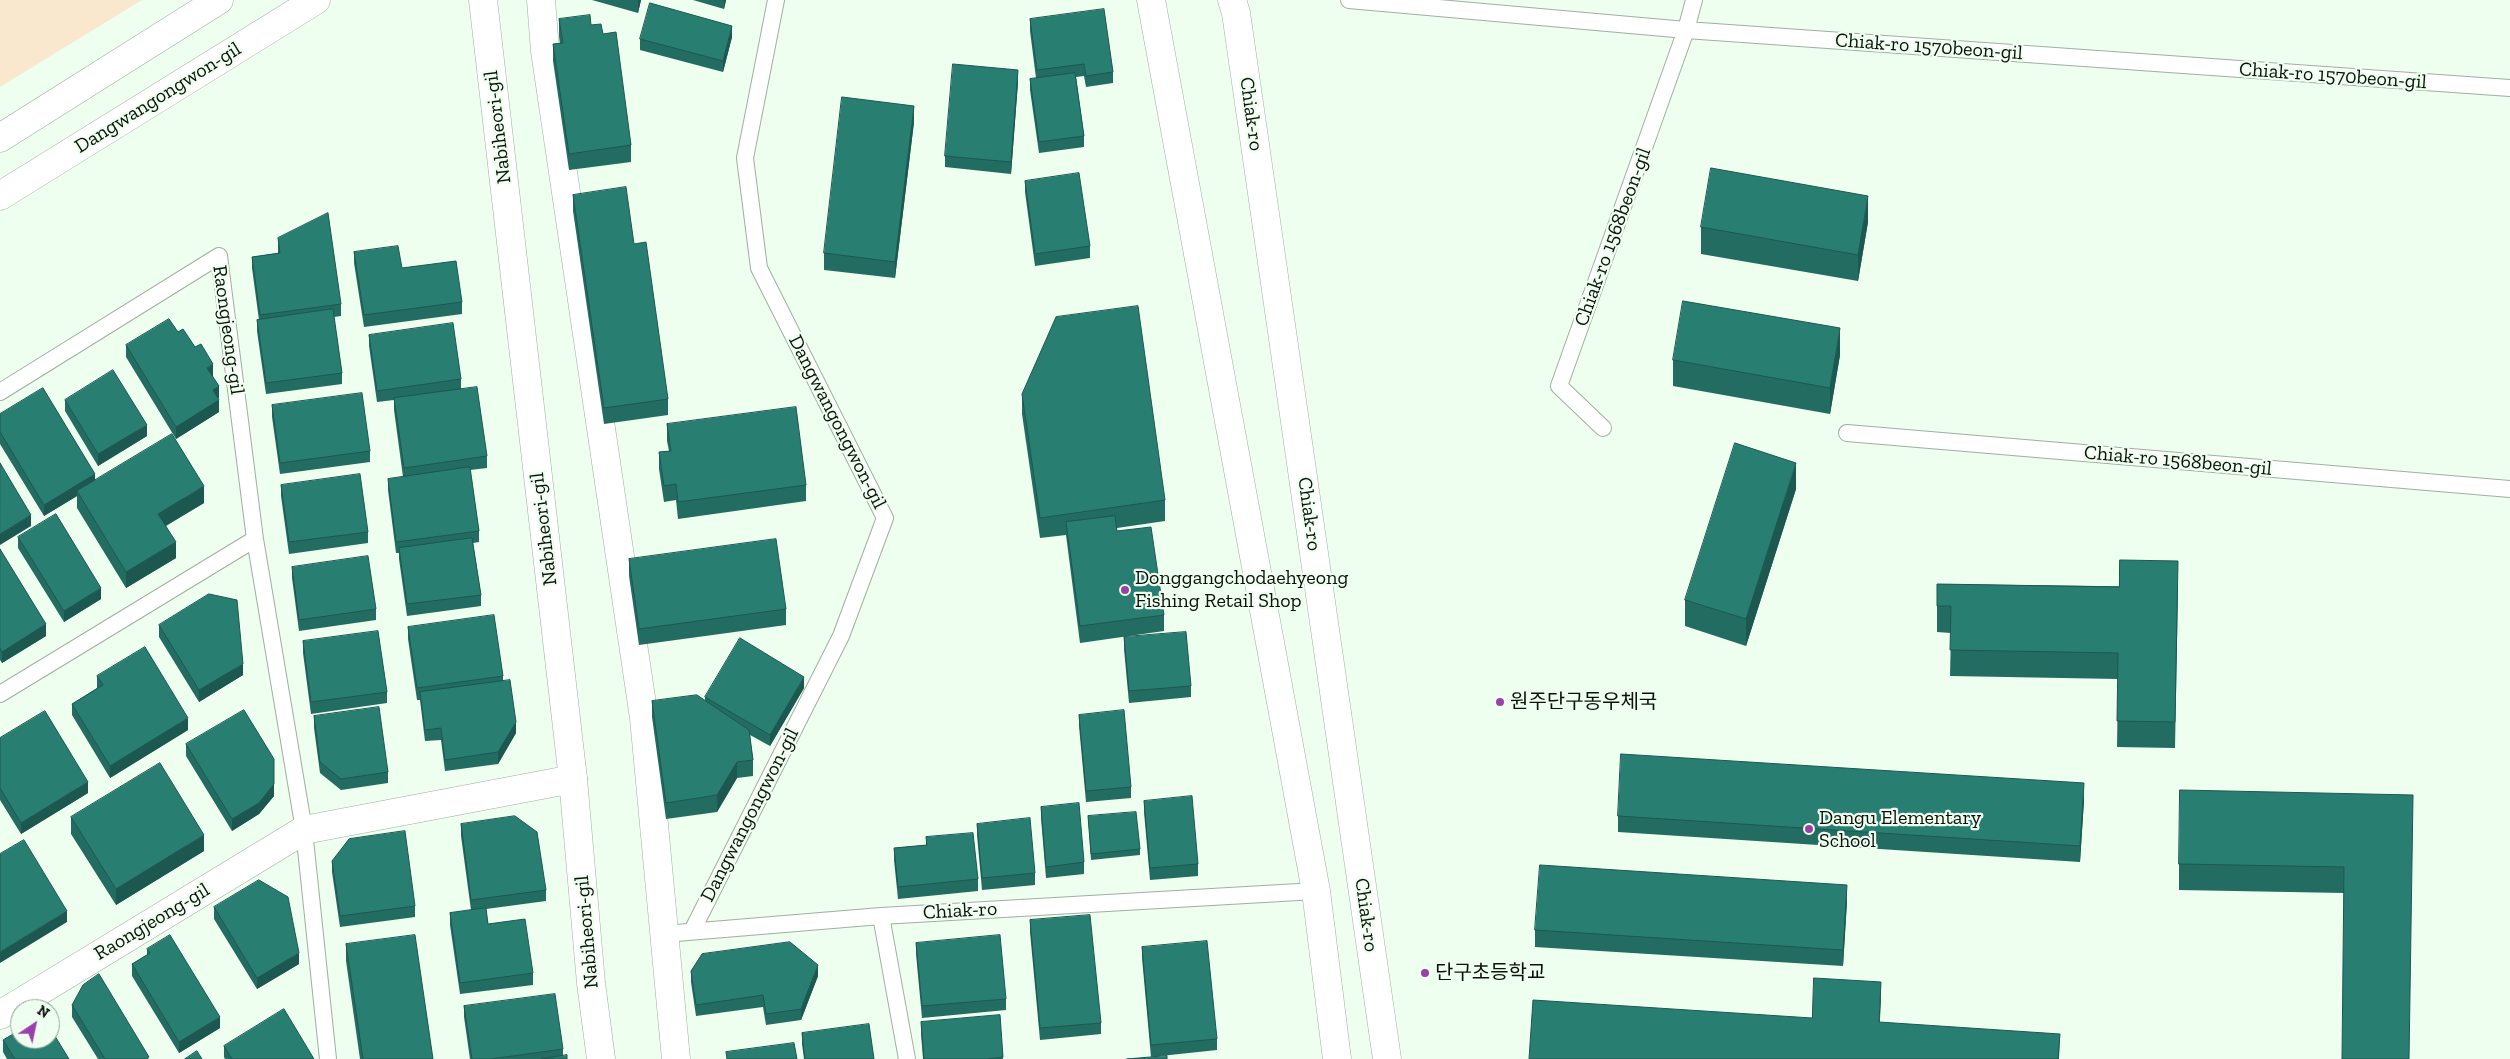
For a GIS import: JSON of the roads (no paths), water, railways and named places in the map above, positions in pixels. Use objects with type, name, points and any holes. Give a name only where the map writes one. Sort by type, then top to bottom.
[{"type":"street","points":[[0,138],[219,0]]},
{"type":"street","name":"Dangwangongwon-gil","points":[[0,196],[316,0]]},
{"type":"street","name":"Nabiheori-gil","points":[[483,0],[573,779],[591,983],[601,1059]]},
{"type":"street","points":[[540,0],[547,60],[644,718],[676,1059]]},
{"type":"street","points":[[1151,0],[1316,891],[1336,1059]]},
{"type":"street","name":"Chiak-ro","points":[[1236,4],[1387,1059]]},
{"type":"street","points":[[304,830],[573,779]]},
{"type":"street","name":"Raongjeong-gil","points":[[0,1015],[304,830]]},
{"type":"lane","name":"Dangwangongwon-gil","points":[[692,930],[842,636],[885,518],[759,268],[745,158],[776,0]]},
{"type":"lane","name":"Chiak-ro 1570beon-gil","points":[[1349,0],[1686,30],[2510,88]]},
{"type":"lane","points":[[1686,30],[1694,0]]},
{"type":"lane","name":"Chiak-ro 1568beon-gil","points":[[1603,428],[1559,386],[1686,30]]},
{"type":"lane","name":"Raongjeong-gil","points":[[0,392],[219,256],[255,539],[304,830],[328,1059]]},
{"type":"lane","name":"Chiak-ro 1568beon-gil","points":[[1847,433],[2510,489]]},
{"type":"lane","points":[[0,694],[255,539]]},
{"type":"lane","name":"Chiak-ro","points":[[664,934],[692,930],[881,916],[1316,891]]},
{"type":"lane","points":[[881,916],[907,1059]]},
{"type":"place","name":"Donggangchodaehyeong Fishing Retail Shop","points":[[1125,590]]},
{"type":"place","name":"원주단구동우체국","points":[[1500,702]]},
{"type":"place","name":"Dangu Elementary School","points":[[1809,829]]},
{"type":"place","name":"단구초등학교","points":[[1425,973]]}]
